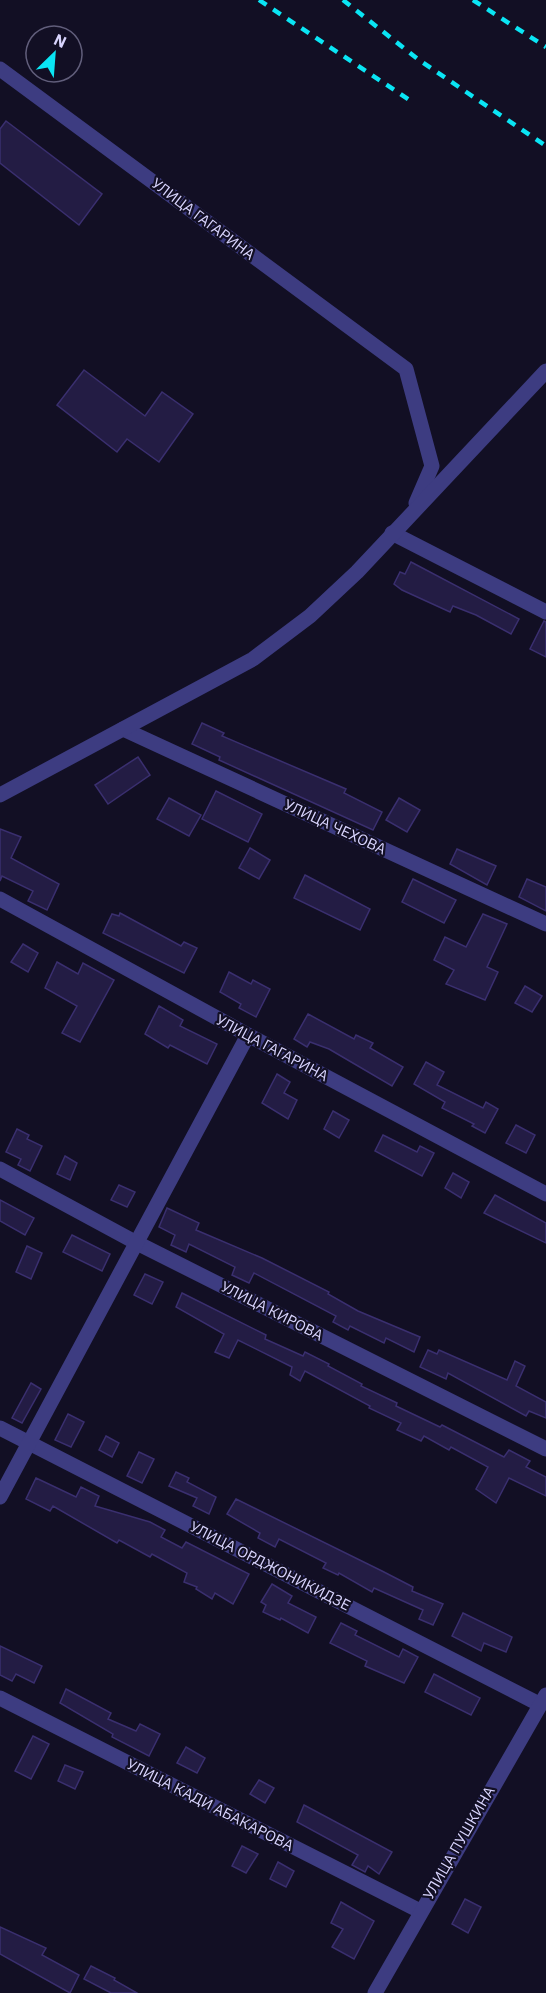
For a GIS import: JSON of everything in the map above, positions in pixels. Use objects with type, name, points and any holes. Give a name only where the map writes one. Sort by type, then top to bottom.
[{"type":"street","name":"УЛИЦА ГАГАРИНА","points":[[0,69],[406,369],[432,466],[412,513]]},
{"type":"street","points":[[0,795],[253,658],[310,616],[357,572],[546,371]]},
{"type":"street","points":[[392,533],[546,612]]},
{"type":"street","name":"УЛИЦА ЧЕХОВА","points":[[123,729],[546,924]]},
{"type":"street","name":"УЛИЦА ГАГАРИНА","points":[[0,899],[546,1194]]},
{"type":"street","points":[[0,1497],[248,1035]]},
{"type":"street","name":"УЛИЦА КИРОВА","points":[[0,1169],[135,1242],[546,1449]]},
{"type":"street","name":"УЛИЦА ОРДЖОНИКИДЗЕ","points":[[0,1428],[543,1699]]},
{"type":"street","name":"УЛИЦА КАДИ АБАКАРОВА","points":[[0,1698],[420,1911]]},
{"type":"street","name":"УЛИЦА ПУШКИНА","points":[[375,1993],[543,1699]]},
{"type":"building","points":[[6,121],[102,194],[79,225],[0,163],[0,129]]},
{"type":"building","points":[[84,370],[145,416],[162,392],[193,414],[159,462],[127,439],[117,452],[57,405]]},
{"type":"building","points":[[411,562],[519,619],[511,634],[476,615],[453,606],[450,612],[402,590],[394,584],[400,572],[405,574]]},
{"type":"building","points":[[544,621],[546,622],[546,657],[530,649]]},
{"type":"building","points":[[202,723],[224,733],[222,736],[346,789],[344,793],[382,812],[373,830],[219,760],[220,757],[192,744]]},
{"type":"building","points":[[138,757],[150,775],[108,804],[95,785]]},
{"type":"building","points":[[216,791],[262,814],[248,842],[202,819]]},
{"type":"building","points":[[169,798],[201,815],[189,836],[157,819]]},
{"type":"building","points":[[399,798],[420,810],[407,832],[386,820]]},
{"type":"building","points":[[0,829],[21,837],[11,858],[59,884],[47,910],[28,901],[33,891],[2,876],[0,881]]},
{"type":"building","points":[[250,848],[270,860],[259,879],[239,868]]},
{"type":"building","points":[[457,849],[496,866],[487,885],[450,864]]},
{"type":"building","points":[[305,875],[370,909],[360,930],[294,898]]},
{"type":"building","points":[[413,879],[456,900],[444,923],[402,902]]},
{"type":"building","points":[[527,879],[546,887],[546,911],[519,897]]},
{"type":"building","points":[[120,913],[181,946],[184,942],[197,948],[184,973],[103,933],[112,914],[119,916]]},
{"type":"building","points":[[483,914],[507,924],[487,967],[498,972],[485,1000],[446,984],[454,970],[434,960],[445,937],[466,947]]},
{"type":"building","points":[[23,944],[38,953],[28,972],[11,962]]},
{"type":"building","points":[[57,962],[78,974],[83,963],[114,980],[80,1042],[62,1033],[77,1006],[45,988]]},
{"type":"building","points":[[229,972],[251,984],[253,980],[270,989],[256,1017],[239,1008],[241,1004],[220,992]]},
{"type":"building","points":[[525,986],[542,996],[532,1012],[515,1003]]},
{"type":"building","points":[[159,1006],[183,1020],[180,1026],[217,1044],[207,1064],[170,1045],[168,1048],[145,1034]]},
{"type":"building","points":[[308,1014],[354,1039],[356,1035],[373,1043],[370,1048],[403,1067],[392,1086],[329,1049],[310,1042],[307,1047],[294,1039]]},
{"type":"building","points":[[426,1062],[444,1072],[437,1085],[483,1108],[486,1102],[498,1109],[485,1133],[472,1126],[474,1124],[442,1108],[445,1102],[414,1084]]},
{"type":"building","points":[[277,1074],[290,1082],[284,1093],[297,1100],[288,1119],[262,1103]]},
{"type":"building","points":[[333,1111],[349,1120],[339,1138],[324,1129]]},
{"type":"building","points":[[516,1125],[535,1135],[526,1153],[506,1143]]},
{"type":"building","points":[[17,1129],[29,1135],[27,1139],[42,1146],[30,1171],[18,1165],[21,1159],[6,1152]]},
{"type":"building","points":[[383,1135],[417,1152],[420,1146],[434,1153],[422,1176],[375,1151]]},
{"type":"building","points":[[65,1156],[77,1163],[70,1180],[57,1174]]},
{"type":"building","points":[[453,1173],[469,1182],[461,1198],[445,1188]]},
{"type":"building","points":[[119,1185],[135,1192],[127,1207],[111,1200]]},
{"type":"building","points":[[495,1195],[546,1223],[546,1243],[484,1213]]},
{"type":"building","points":[[0,1200],[34,1218],[25,1235],[0,1221]]},
{"type":"building","points":[[167,1208],[199,1223],[196,1230],[262,1258],[329,1292],[328,1294],[358,1311],[420,1337],[414,1352],[386,1338],[384,1343],[350,1326],[348,1330],[333,1322],[336,1316],[254,1273],[249,1283],[232,1275],[235,1267],[189,1244],[186,1252],[171,1245],[175,1235],[159,1227]]},
{"type":"building","points":[[72,1235],[110,1254],[102,1271],[63,1252]]},
{"type":"building","points":[[27,1246],[42,1253],[31,1279],[16,1272]]},
{"type":"building","points":[[145,1274],[163,1282],[152,1304],[134,1295]]},
{"type":"building","points":[[182,1293],[266,1335],[265,1339],[303,1356],[305,1352],[329,1364],[328,1366],[362,1384],[361,1386],[397,1403],[396,1406],[440,1427],[442,1425],[504,1457],[509,1450],[530,1461],[526,1467],[546,1477],[546,1496],[509,1478],[496,1503],[476,1489],[488,1467],[451,1447],[449,1450],[424,1436],[421,1441],[397,1430],[401,1423],[369,1408],[370,1406],[305,1371],[300,1381],[290,1375],[292,1367],[238,1340],[229,1358],[215,1352],[224,1334],[176,1307]]},
{"type":"building","points":[[428,1350],[437,1354],[439,1350],[507,1380],[515,1361],[525,1366],[516,1386],[546,1402],[546,1418],[529,1411],[526,1416],[448,1373],[446,1379],[420,1367]]},
{"type":"building","points":[[31,1383],[41,1389],[22,1423],[12,1418]]},
{"type":"building","points":[[68,1414],[84,1422],[71,1447],[55,1440]]},
{"type":"building","points":[[106,1436],[119,1443],[112,1457],[99,1450]]},
{"type":"building","points":[[139,1452],[154,1459],[142,1483],[127,1476]]},
{"type":"building","points":[[176,1472],[189,1478],[187,1482],[216,1497],[209,1514],[193,1506],[197,1498],[169,1486]]},
{"type":"building","points":[[36,1478],[76,1497],[81,1487],[99,1496],[95,1506],[150,1522],[165,1530],[161,1537],[182,1548],[186,1542],[249,1574],[233,1604],[215,1593],[212,1599],[196,1589],[197,1587],[184,1582],[187,1573],[152,1554],[150,1557],[119,1540],[117,1543],[53,1506],[50,1511],[26,1499]]},
{"type":"building","points":[[236,1499],[413,1587],[412,1591],[443,1604],[433,1625],[419,1619],[423,1610],[374,1588],[372,1592],[339,1573],[338,1575],[323,1568],[326,1563],[279,1539],[275,1547],[258,1538],[260,1533],[227,1514]]},
{"type":"building","points":[[272,1584],[292,1596],[288,1603],[316,1617],[308,1633],[281,1618],[280,1620],[263,1612],[266,1605],[261,1602]]},
{"type":"building","points":[[463,1613],[512,1637],[506,1652],[484,1643],[481,1651],[452,1636]]},
{"type":"building","points":[[341,1623],[357,1631],[355,1635],[399,1657],[403,1649],[418,1657],[404,1683],[365,1666],[367,1661],[330,1643]]},
{"type":"building","points":[[0,1646],[42,1666],[34,1683],[16,1674],[12,1681],[0,1675]]},
{"type":"building","points":[[434,1674],[480,1698],[471,1715],[425,1692]]},
{"type":"building","points":[[66,1689],[111,1713],[108,1719],[136,1731],[140,1724],[160,1734],[149,1756],[112,1737],[113,1734],[60,1703]]},
{"type":"building","points":[[33,1736],[49,1744],[31,1779],[15,1771]]},
{"type":"building","points":[[186,1747],[205,1758],[197,1773],[177,1763]]},
{"type":"building","points":[[65,1765],[83,1772],[75,1789],[58,1781]]},
{"type":"building","points":[[259,1780],[274,1788],[265,1803],[250,1794]]},
{"type":"building","points":[[304,1805],[392,1852],[379,1874],[368,1866],[365,1872],[352,1865],[358,1855],[297,1822]]},
{"type":"building","points":[[242,1846],[258,1854],[246,1873],[232,1866]]},
{"type":"building","points":[[278,1862],[294,1871],[286,1887],[270,1879]]},
{"type":"building","points":[[465,1899],[481,1907],[468,1933],[452,1924]]},
{"type":"building","points":[[341,1902],[374,1921],[354,1959],[332,1947],[343,1929],[331,1923]]},
{"type":"building","points":[[0,1927],[46,1948],[42,1955],[79,1975],[70,1993],[0,1954]]},
{"type":"building","points":[[91,1966],[137,1993],[111,1993],[84,1979]]},
{"type":"railway","points":[[259,0],[414,103]]},
{"type":"railway","points":[[343,0],[419,60],[546,146]]},
{"type":"railway","points":[[473,0],[546,47]]}]
